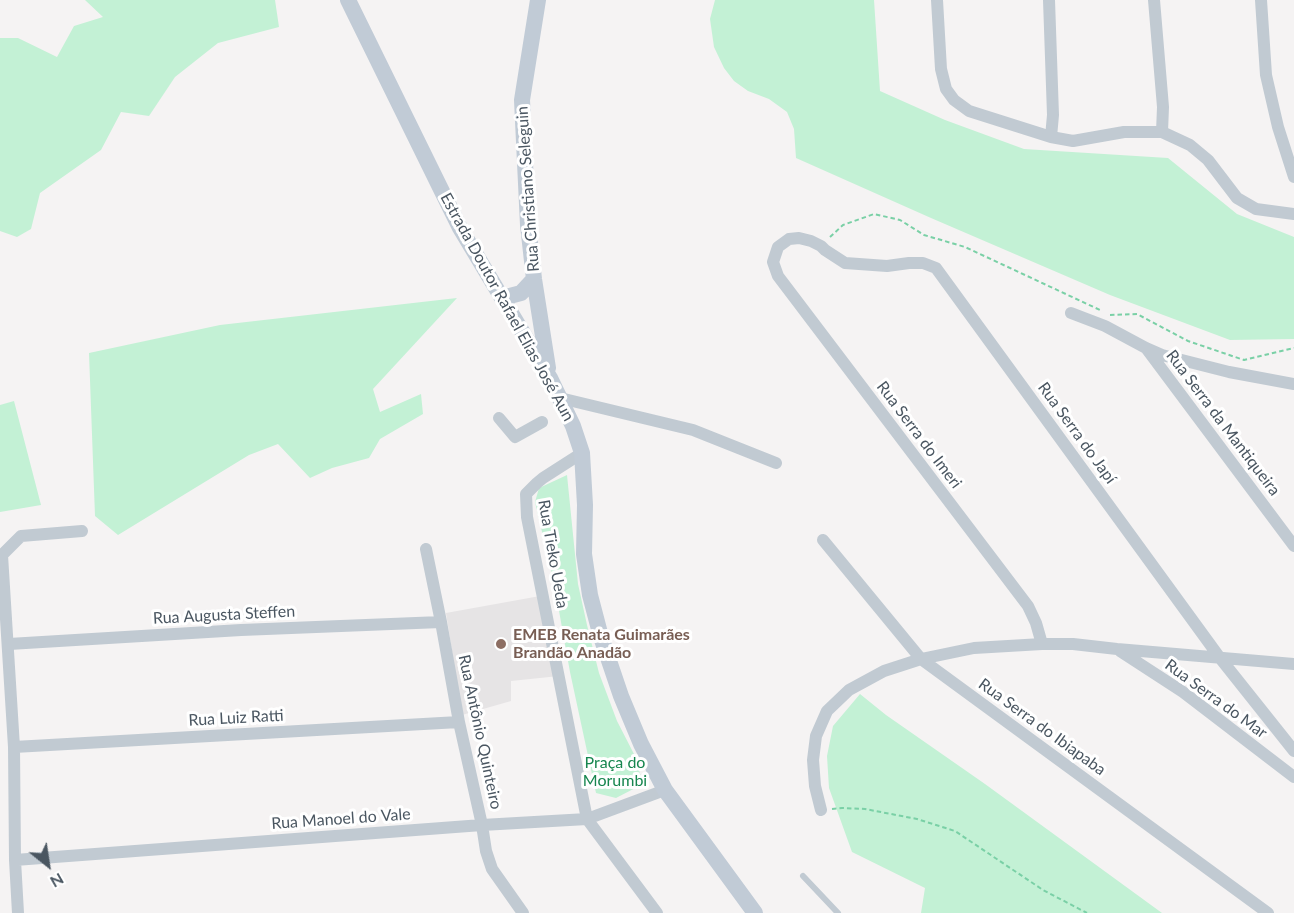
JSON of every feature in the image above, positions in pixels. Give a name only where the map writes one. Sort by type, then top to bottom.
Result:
[{"type":"main road","name":"Estrada Doutor Rafael Elias José Aun","points":[[348,0],[460,228],[550,378],[573,426],[582,453],[585,505],[584,554],[590,596],[621,696],[641,744],[665,790],[755,913]]},
{"type":"main road","name":"Rua Christiano Seleguin","points":[[539,3],[522,100],[528,225],[550,378]]},
{"type":"main road","points":[[502,298],[521,293],[534,279]]},
{"type":"street","points":[[937,0],[941,69],[946,89],[954,100],[969,111],[1052,137],[1073,141],[1124,132],[1162,132],[1190,145],[1208,160],[1237,198],[1256,209],[1294,214]]},
{"type":"street","points":[[1049,0],[1052,137]]},
{"type":"street","points":[[1154,0],[1163,107],[1162,132]]},
{"type":"street","points":[[1261,0],[1266,75],[1278,126],[1294,177]]},
{"type":"street","name":"Rua Serra do Japí","points":[[778,247],[789,239],[799,237],[821,246],[845,263],[887,267],[923,263],[936,268],[1220,658],[1294,751]]},
{"type":"street","name":"Rua Serra do Imeri","points":[[778,247],[774,262],[778,276],[1028,606],[1042,644]]},
{"type":"street","points":[[1071,313],[1105,326],[1162,355],[1229,372],[1294,384]]},
{"type":"street","name":"Rua Serra da Mantiqueira","points":[[1146,348],[1294,546]]},
{"type":"street","points":[[560,398],[693,430],[776,464]]},
{"type":"street","points":[[499,418],[515,437],[542,422]]},
{"type":"street","name":"Rua Tieko Ueda","points":[[582,453],[543,478],[526,495],[527,517],[587,819],[657,913]]},
{"type":"street","points":[[18,913],[14,747],[2,555],[21,536],[82,531]]},
{"type":"street","name":"Rua Serra do Ibiapaba","points":[[823,540],[921,659],[1268,913]]},
{"type":"street","name":"Rua Antônio Quinteiro","points":[[426,549],[486,851],[492,869],[523,913]]},
{"type":"street","name":"Rua Augusta Steffen","points":[[9,644],[241,630],[441,622]]},
{"type":"street","points":[[821,810],[815,786],[813,760],[816,736],[827,711],[849,690],[884,671],[921,659],[974,648],[1073,644],[1117,650],[1294,664]]},
{"type":"street","name":"Rua Serra do Mar","points":[[1117,650],[1183,692],[1294,777]]},
{"type":"street","name":"Rua Luiz Ratti","points":[[14,747],[459,722]]},
{"type":"street","name":"Rua Manoel do Vale","points":[[15,860],[587,819],[665,790]]},
{"type":"lane","points":[[803,876],[838,913]]},
{"type":"path","points":[[821,246],[843,225],[874,214],[900,220],[924,235],[965,247],[1112,316],[1137,314],[1188,342],[1244,360],[1294,348]]},
{"type":"path","points":[[821,810],[865,809],[917,819],[955,831],[1043,890],[1087,913]]},
{"type":"shaded area","name":"EMEB Renata Guimarães Brandão Anadão","points":[[540,596],[559,676],[511,681],[511,701],[462,715],[446,613]]},
{"type":"green space","points":[[85,0],[275,0],[279,27],[218,43],[175,77],[149,116],[121,112],[101,150],[40,193],[31,229],[17,237],[0,231],[0,38],[18,38],[57,57],[74,26],[103,17]]},
{"type":"green space","points":[[715,0],[874,0],[880,91],[945,120],[1024,149],[1168,158],[1237,214],[1294,237],[1294,339],[1230,340],[1110,295],[796,158],[794,129],[787,112],[769,99],[748,91],[734,81],[724,68],[714,47],[710,19]]},
{"type":"green space","points":[[457,298],[373,389],[380,412],[421,394],[423,414],[380,439],[369,458],[332,468],[310,478],[278,444],[249,455],[118,535],[95,516],[89,353],[220,325]]},
{"type":"green space","points":[[14,401],[41,505],[0,512],[0,405]]},
{"type":"green space","name":"Praça do Morumbi","points":[[567,475],[578,584],[587,625],[599,673],[617,721],[635,756],[643,784],[616,798],[596,793],[554,583],[535,502],[539,488]]},
{"type":"green space","points":[[860,694],[1162,913],[921,913],[925,888],[852,852],[829,788],[827,756],[833,726]]},
{"type":"place","name":"EMEB Renata Guimarães Brandão Anadão","points":[[501,644]]}]
